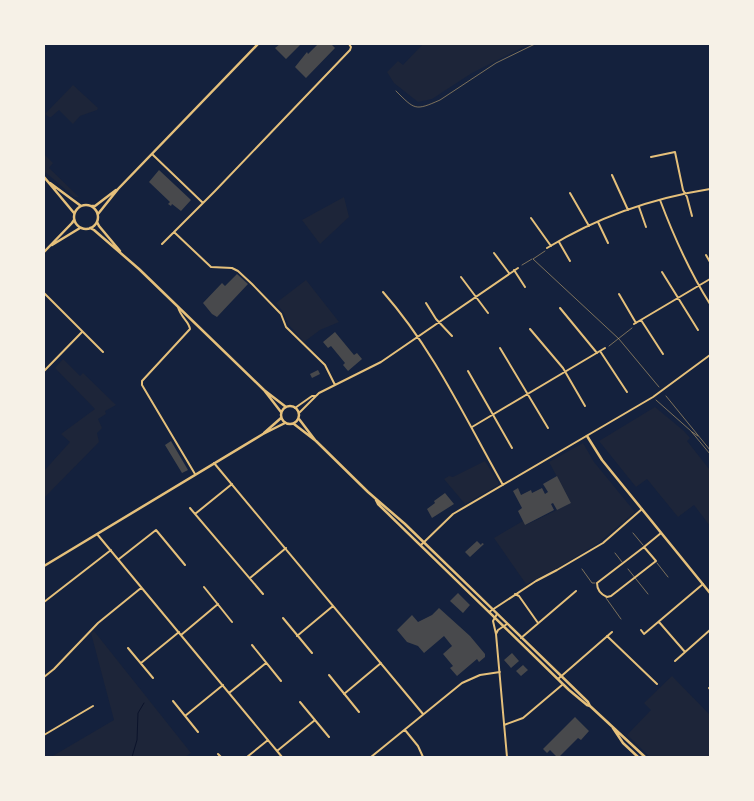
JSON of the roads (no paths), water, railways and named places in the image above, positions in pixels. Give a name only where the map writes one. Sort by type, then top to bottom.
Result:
[{"type":"main road","points":[[121,253],[99,226],[97,222],[98,214],[118,190],[258,44]]},
{"type":"main road","points":[[44,177],[74,213],[74,220],[80,228]]},
{"type":"main road","points":[[49,182],[81,206],[95,206],[118,190]]},
{"type":"main road","points":[[74,213],[81,206]]},
{"type":"main road","points":[[92,206],[98,214]]},
{"type":"main road","points":[[44,252],[74,220]]},
{"type":"main road","points":[[90,228],[97,222]]},
{"type":"main road","points":[[50,245],[80,228],[94,230],[121,253],[264,390],[286,407],[295,408],[299,412],[299,418],[316,441]]},
{"type":"main road","points":[[264,390],[281,412],[281,418],[285,423],[289,425],[294,424],[316,441],[424,542],[560,678]]},
{"type":"main road","points":[[281,412],[286,407]]},
{"type":"main road","points":[[263,434],[281,418]]},
{"type":"main road","points":[[294,424],[299,418]]},
{"type":"main road","points":[[44,566],[214,463],[285,423]]},
{"type":"main road","points":[[587,436],[602,460],[710,593]]},
{"type":"main road","points":[[376,499],[378,504],[494,617],[644,757]]},
{"type":"main road","points":[[612,727],[623,743],[638,757]]},
{"type":"street","points":[[162,244],[350,50],[349,44]]},
{"type":"street","points":[[651,157],[675,152],[692,216]]},
{"type":"street","points":[[152,154],[203,203]]},
{"type":"street","points":[[612,174],[628,210]]},
{"type":"street","points":[[547,248],[589,226],[628,210],[685,193],[710,188]]},
{"type":"street","points":[[570,193],[589,226]]},
{"type":"street","points":[[660,200],[678,246],[710,304]]},
{"type":"street","points":[[639,207],[646,226]]},
{"type":"street","points":[[531,218],[551,246]]},
{"type":"street","points":[[598,222],[608,243]]},
{"type":"street","points":[[174,232],[211,267],[232,268],[252,284],[281,314],[286,327],[325,365],[335,385]]},
{"type":"street","points":[[558,242],[570,261]]},
{"type":"street","points":[[494,252],[509,273]]},
{"type":"street","points":[[706,255],[710,262]]},
{"type":"street","points":[[299,412],[316,396],[381,362],[518,268]]},
{"type":"street","points":[[514,270],[525,287]]},
{"type":"street","points":[[662,272],[698,330]]},
{"type":"street","points":[[461,277],[488,312]]},
{"type":"street","points":[[618,294],[635,324],[710,279]]},
{"type":"street","points":[[383,292],[418,335],[449,384],[503,485]]},
{"type":"street","points":[[44,294],[103,352]]},
{"type":"street","points":[[426,303],[452,336]]},
{"type":"street","points":[[178,308],[180,316],[189,324],[190,329],[142,381],[142,385],[196,474]]},
{"type":"street","points":[[560,308],[598,352],[626,392]]},
{"type":"street","points":[[641,320],[663,354]]},
{"type":"street","points":[[530,329],[565,372],[585,406]]},
{"type":"street","points":[[44,371],[82,332]]},
{"type":"street","points":[[500,348],[548,428]]},
{"type":"street","points":[[472,427],[605,348]]},
{"type":"street","points":[[421,546],[453,514],[653,397],[710,354]]},
{"type":"street","points":[[468,371],[512,448]]},
{"type":"street","points":[[295,408],[312,396],[316,396]]},
{"type":"street","points":[[214,463],[423,714]]},
{"type":"street","points":[[195,514],[232,484]]},
{"type":"street","points":[[190,508],[263,594]]},
{"type":"street","points":[[489,612],[515,594],[603,543],[642,509]]},
{"type":"street","points":[[118,559],[156,530],[185,565]]},
{"type":"street","points":[[644,546],[656,561],[610,596],[606,597],[600,593],[597,583],[623,563],[644,546],[661,533]]},
{"type":"street","points":[[97,534],[282,757]]},
{"type":"street","points":[[250,578],[286,548]]},
{"type":"street","points":[[44,602],[111,550]]},
{"type":"street","points":[[641,630],[644,634],[703,584]]},
{"type":"street","points":[[44,678],[98,624],[142,587]]},
{"type":"street","points":[[204,587],[232,622]]},
{"type":"street","points":[[518,640],[576,591]]},
{"type":"street","points":[[515,594],[519,596],[538,623]]},
{"type":"street","points":[[181,635],[218,604]]},
{"type":"street","points":[[297,636],[333,606]]},
{"type":"street","points":[[497,614],[494,617],[494,624],[500,672],[506,757]]},
{"type":"street","points":[[283,618],[312,653]]},
{"type":"street","points":[[659,622],[685,652]]},
{"type":"street","points":[[496,634],[507,624]]},
{"type":"street","points":[[675,661],[710,630]]},
{"type":"street","points":[[141,663],[178,632]]},
{"type":"street","points":[[560,678],[612,632]]},
{"type":"street","points":[[607,636],[657,684]]},
{"type":"street","points":[[252,645],[281,681]]},
{"type":"street","points":[[128,648],[153,678]]},
{"type":"street","points":[[229,693],[266,663]]},
{"type":"street","points":[[344,694],[381,663]]},
{"type":"street","points":[[371,757],[465,680],[480,675],[500,672]]},
{"type":"street","points":[[329,675],[359,712]]},
{"type":"street","points":[[185,716],[223,685]]},
{"type":"street","points":[[504,725],[523,718],[562,685]]},
{"type":"street","points":[[173,701],[198,732]]},
{"type":"street","points":[[300,702],[329,737]]},
{"type":"street","points":[[44,736],[94,706]]},
{"type":"street","points":[[277,751],[314,720]]},
{"type":"street","points":[[405,730],[418,746],[423,757]]},
{"type":"street","points":[[247,757],[268,740]]},
{"type":"street","points":[[218,754],[221,757]]},
{"type":"lane","points":[[633,533],[644,546]]},
{"type":"lane","points":[[615,553],[623,563]]},
{"type":"lane","points":[[656,561],[668,577]]},
{"type":"lane","points":[[582,569],[592,583],[597,583]]},
{"type":"lane","points":[[628,569],[648,594]]},
{"type":"lane","points":[[606,597],[606,600],[620,619]]},
{"type":"waterway","points":[[132,757],[137,740],[138,713],[144,703]]}]
